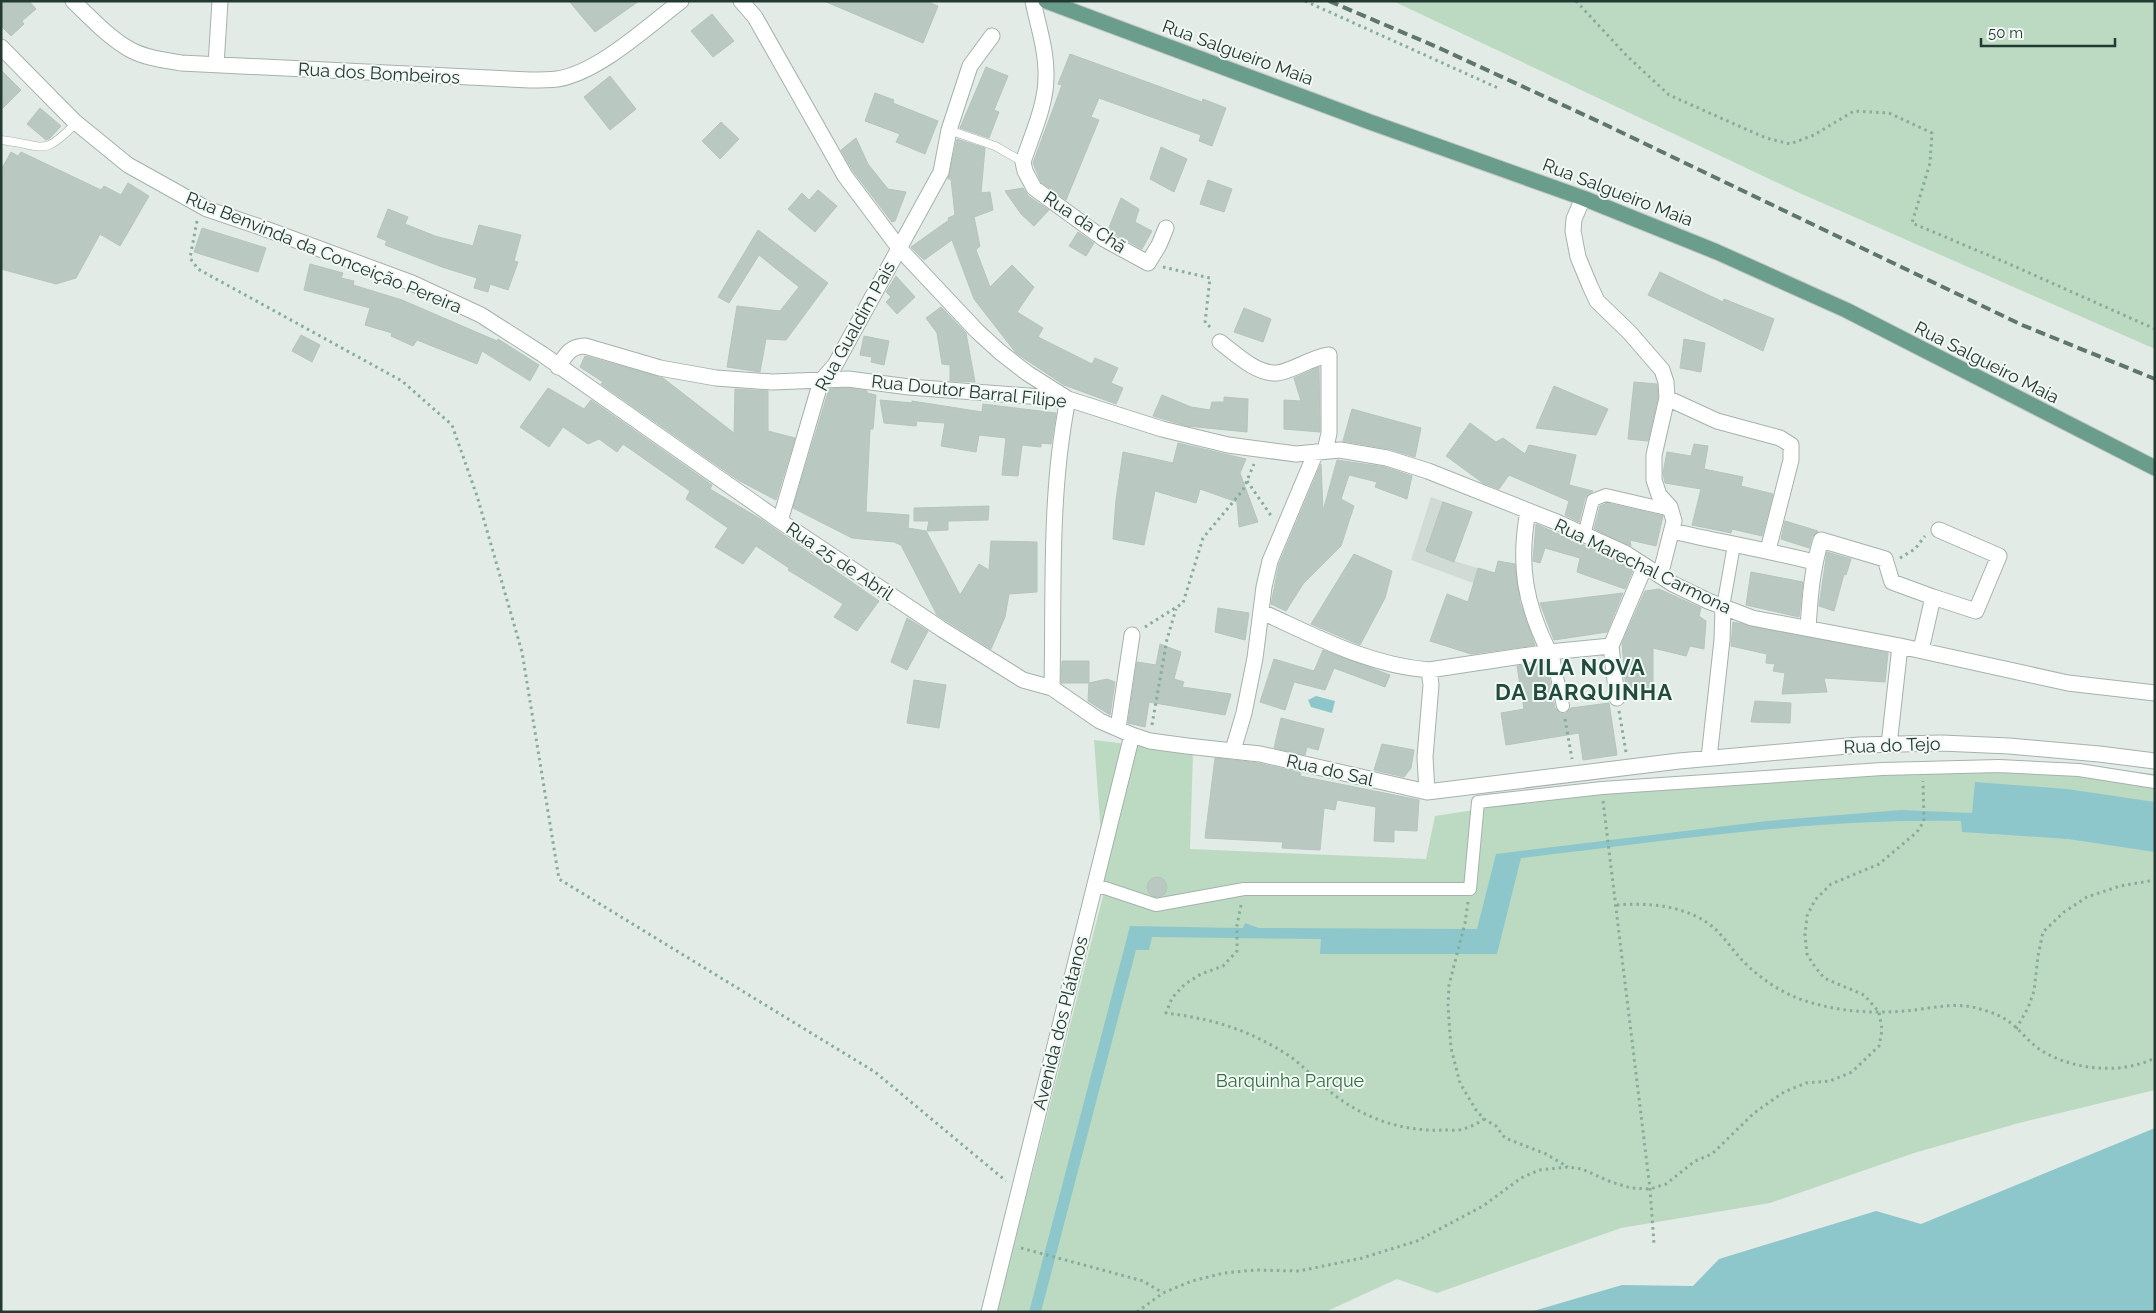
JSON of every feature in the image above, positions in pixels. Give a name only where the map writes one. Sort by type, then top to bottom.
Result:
[{"type":"main road","name":"Rua Salgueiro Maia","points":[[1046,1],[1666,230],[1798,287],[2155,468]]},
{"type":"street","name":"Rua dos Bombeiros","points":[[73,1],[108,34],[130,50],[153,59],[216,65],[530,80],[558,79],[606,59],[681,1]]},
{"type":"street","points":[[216,65],[220,1]]},
{"type":"street","points":[[741,1],[755,17],[845,176],[899,248],[977,331],[1000,352],[1027,373],[1068,399],[1061,434],[1054,545],[1052,688]]},
{"type":"street","points":[[1023,162],[1042,105],[1046,77],[1044,52],[1033,1]]},
{"type":"street","name":"Rua Gualdim Pais","points":[[780,521],[821,382],[835,364],[941,172],[949,130],[970,66],[992,36]]},
{"type":"street","name":"Rua Benvinda da Conceição Pereira","points":[[1,47],[76,123],[128,165],[200,206],[412,283],[481,315],[558,367]]},
{"type":"street","name":"Rua da Chã","points":[[1023,162],[1025,172],[1034,188],[1104,239],[1148,263]]},
{"type":"street","points":[[1582,198],[1574,219],[1573,231],[1583,271],[1598,301],[1630,333],[1662,370],[1666,382],[1667,398],[1654,454],[1654,480],[1660,495],[1671,510],[1674,521],[1662,568],[1651,570],[1611,646],[1617,698]]},
{"type":"street","points":[[1148,263],[1159,245],[1166,228]]},
{"type":"street","points":[[1220,342],[1257,369],[1278,373],[1319,356],[1329,355],[1329,433],[1270,562],[1264,587],[1262,612],[1244,713],[1233,750]]},
{"type":"street","points":[[558,367],[570,349],[575,346],[585,346],[660,368],[716,378],[772,382],[821,382]]},
{"type":"street","name":"Rua 25 de Abril","points":[[558,367],[780,521],[943,630],[1023,680],[1052,688],[1100,721],[1150,741]]},
{"type":"street","name":"Rua Doutor Barral Filipe","points":[[821,382],[848,379],[909,387],[1068,399],[1162,429],[1228,445],[1296,454],[1320,452]]},
{"type":"street","points":[[1667,398],[1717,421],[1780,438],[1791,445],[1791,460],[1768,550]]},
{"type":"street","name":"Rua Marechal Carmona","points":[[1320,452],[1340,450],[1387,458],[1428,471],[1625,553],[1682,588],[1752,618],[1921,650],[2068,683],[2155,693]]},
{"type":"street","points":[[1584,535],[1593,500],[1606,495],[1671,510]]},
{"type":"street","points":[[1528,511],[1522,556],[1526,585],[1535,624],[1551,652],[1563,706]]},
{"type":"street","points":[[1808,628],[1814,562],[1821,540],[1885,559],[1889,565],[1889,574],[1892,582],[1976,610],[1999,556],[1938,530]]},
{"type":"street","points":[[1672,531],[1734,545],[1768,550],[1814,562]]},
{"type":"street","points":[[1709,758],[1722,640],[1723,607],[1734,545]]},
{"type":"street","points":[[1921,650],[1933,596]]},
{"type":"street","points":[[1262,612],[1349,653],[1395,665],[1429,670],[1551,652],[1611,646]]},
{"type":"street","name":"Avenida dos Plátanos","points":[[989,1312],[1094,888],[1125,732],[1132,636]]},
{"type":"street","points":[[1889,745],[1900,646]]},
{"type":"street","points":[[1427,792],[1426,757],[1431,685],[1429,670]]},
{"type":"street","name":"Rua do Sal","points":[[1150,741],[1260,754],[1427,792]]},
{"type":"street","name":"Rua do Tejo","points":[[1427,792],[1709,758],[1889,745],[1941,743],[2010,746],[2155,761]]},
{"type":"street","points":[[1094,888],[1105,888],[1156,905],[1244,889],[1470,889],[1478,802],[1602,788],[1882,769],[1999,766],[2079,770],[2155,782]]},
{"type":"lane","points":[[1,140],[47,148],[57,142],[76,123]]},
{"type":"lane","points":[[949,130],[995,146],[1023,162]]},
{"type":"path","points":[[1305,1],[1498,88]]},
{"type":"path","points":[[1576,1],[1626,56],[1669,95],[1766,138],[1790,144],[1814,135],[1854,111],[1889,113],[1932,133],[1930,163],[1912,223],[2155,329]]},
{"type":"path","points":[[200,206],[190,258],[198,270],[402,382],[452,424],[476,496],[522,652],[559,879],[875,1072],[1019,1192]]},
{"type":"path","points":[[1148,263],[1210,278],[1205,323],[1222,336],[1220,342]]},
{"type":"path","points":[[1132,636],[1183,603],[1203,538],[1243,490],[1247,480],[1283,533]]},
{"type":"path","points":[[1889,565],[1915,549],[1926,535],[1937,537],[1938,530]]},
{"type":"path","points":[[1150,741],[1167,639],[1176,608]]},
{"type":"path","points":[[1617,698],[1629,767]]},
{"type":"path","points":[[1563,706],[1575,774]]},
{"type":"path","points":[[1137,1312],[1163,1294],[1192,1281],[1224,1273],[1256,1270],[1299,1272],[1362,1258],[1407,1244],[1466,1216],[1521,1178],[1539,1170],[1582,1169],[1611,1182],[1631,1188],[1650,1189],[1666,1184],[1695,1161],[1712,1154],[1754,1113],[1784,1092],[1806,1082],[1830,1081],[1852,1072],[1879,1046],[1882,1030],[1879,1012],[1864,995],[1824,978],[1813,964],[1807,954],[1804,935],[1807,916],[1815,900],[1831,884],[1879,864],[1917,832],[1924,821],[1922,768]]},
{"type":"path","points":[[1602,788],[1650,1189],[1654,1244]]},
{"type":"path","points":[[2016,1029],[2028,1008],[2034,991],[2043,932],[2064,912],[2087,897],[2120,886],[2155,880]]},
{"type":"path","points":[[1244,889],[1237,925],[1237,951],[1223,966],[1201,974],[1185,984],[1172,998],[1166,1013],[1202,1017],[1230,1025],[1259,1039],[1292,1058],[1336,1097],[1359,1112],[1385,1122],[1407,1129],[1440,1131],[1462,1130],[1484,1119]]},
{"type":"path","points":[[1470,889],[1465,923],[1449,985],[1448,999],[1451,1048],[1460,1083],[1466,1096],[1484,1119],[1496,1126],[1505,1138],[1546,1154],[1568,1168]]},
{"type":"path","points":[[1617,905],[1636,903],[1688,912],[1714,928],[1743,961],[1759,975],[1796,997],[1839,1010],[1879,1012],[1907,1011],[1942,1006],[1978,1008],[1995,1014],[2009,1022],[2041,1050],[2062,1061],[2087,1067],[2114,1069],[2148,1062],[2155,1058]]},
{"type":"path","points":[[1006,1244],[1143,1281],[1163,1294]]},
{"type":"shaded area","points":[[1431,497],[1472,512],[1454,561],[1478,568],[1473,583],[1411,560]]},
{"type":"green space","points":[[1393,1],[2155,1],[2155,349],[1795,191]]},
{"type":"green space","name":"Barquinha Parque","points":[[1094,740],[1193,752],[1190,849],[1426,859],[1435,816],[1519,803],[1708,780],[2087,766],[2155,774],[2155,1090],[2019,1123],[1914,1153],[1770,1203],[1621,1228],[1437,1293],[1397,1279],[1325,1312],[997,1312],[1105,888]]},
{"type":"water","points":[[1316,696],[1335,701],[1332,713],[1311,707],[1308,700]]},
{"type":"water","points":[[1975,782],[2067,789],[2155,802],[2155,852],[2068,839],[1962,832],[1961,821],[1851,823],[1796,827],[1521,858],[1497,954],[1320,954],[1321,939],[1152,937],[1149,950],[1136,950],[1041,1312],[1029,1312],[1130,926],[1243,928],[1245,923],[1259,928],[1477,929],[1496,854],[1767,821],[1901,810],[1972,813]]},
{"type":"water","points":[[2155,1128],[2155,1312],[1530,1312],[1622,1285],[1693,1286],[1719,1259],[1876,1211],[1921,1224]]},
{"type":"building","points":[[1,1],[29,1],[36,9],[22,21],[24,24],[11,36],[1,26]]},
{"type":"building","points":[[569,1],[639,1],[595,32]]},
{"type":"building","points":[[824,1],[926,1],[938,6],[923,43]]},
{"type":"building","points":[[712,14],[734,41],[713,57],[691,31]]},
{"type":"building","points":[[1070,54],[1202,102],[1203,99],[1226,108],[1212,146],[1199,141],[1201,135],[1099,98],[1091,117],[1099,120],[1066,200],[1041,182],[1033,163],[1062,85],[1058,84]]},
{"type":"building","points":[[986,67],[1008,76],[994,110],[999,112],[989,138],[960,128]]},
{"type":"building","points":[[1,70],[21,90],[1,110]]},
{"type":"building","points":[[610,76],[636,109],[610,130],[584,97]]},
{"type":"building","points":[[875,93],[894,100],[893,103],[938,121],[925,154],[896,142],[900,134],[865,121]]},
{"type":"building","points":[[40,108],[61,126],[46,140],[27,124]]},
{"type":"building","points":[[721,122],[739,139],[720,159],[702,141]]},
{"type":"building","points":[[856,138],[868,164],[888,189],[906,192],[895,221],[892,222],[853,171],[841,150]]},
{"type":"building","points":[[957,139],[985,148],[981,193],[990,192],[993,210],[974,217],[980,246],[976,250],[990,287],[1012,265],[1034,287],[1017,312],[1043,328],[1038,337],[1092,364],[1095,358],[1118,368],[1111,383],[1123,388],[1116,404],[1064,385],[1016,353],[974,299],[952,240],[924,260],[911,247],[949,220],[948,218],[955,215],[951,179],[948,179]]},
{"type":"building","points":[[1161,147],[1187,159],[1174,192],[1150,179]]},
{"type":"building","points":[[11,152],[18,156],[21,152],[101,190],[104,186],[121,195],[128,183],[149,196],[120,246],[100,234],[76,278],[56,284],[1,269],[1,170]]},
{"type":"building","points":[[1208,180],[1232,189],[1224,212],[1200,204]]},
{"type":"building","points":[[1023,188],[1028,196],[1049,210],[1034,226],[1021,214],[1005,191]]},
{"type":"building","points":[[818,190],[837,206],[815,232],[788,209],[802,193],[809,200]]},
{"type":"building","points":[[1121,198],[1139,209],[1135,222],[1152,231],[1142,249],[1108,230]]},
{"type":"building","points":[[388,209],[408,217],[405,224],[435,236],[473,246],[479,225],[521,235],[514,261],[518,262],[508,290],[490,284],[488,292],[474,288],[477,278],[385,245],[387,241],[377,237]]},
{"type":"building","points":[[202,228],[266,248],[258,272],[194,252]]},
{"type":"building","points":[[758,230],[828,283],[786,340],[766,339],[760,372],[727,367],[737,306],[780,311],[799,287],[759,255],[729,303],[718,297]]},
{"type":"building","points":[[1078,232],[1094,243],[1086,256],[1069,246]]},
{"type":"building","points":[[310,264],[343,273],[341,278],[354,281],[353,285],[402,300],[497,341],[498,339],[539,365],[530,381],[482,351],[477,364],[417,340],[413,346],[391,336],[392,333],[365,325],[370,308],[304,290]]},
{"type":"building","points":[[1660,272],[1723,302],[1724,299],[1774,319],[1763,351],[1648,295]]},
{"type":"building","points":[[896,276],[915,297],[897,314],[886,302],[891,297],[886,292]]},
{"type":"building","points":[[941,307],[966,333],[975,382],[950,381],[950,365],[942,364],[937,333],[926,318]]},
{"type":"building","points":[[1244,308],[1271,319],[1263,342],[1234,332]]},
{"type":"building","points":[[301,335],[320,345],[312,362],[292,351]]},
{"type":"building","points":[[864,336],[889,341],[884,365],[871,362],[872,357],[860,355]]},
{"type":"building","points":[[1684,339],[1705,343],[1701,372],[1680,368]]},
{"type":"building","points":[[585,356],[663,378],[734,433],[735,389],[768,391],[768,431],[795,438],[776,500],[738,480],[601,384],[603,382],[580,367]]},
{"type":"building","points":[[1319,367],[1320,432],[1284,429],[1284,400],[1301,401],[1294,378]]},
{"type":"building","points":[[1634,382],[1657,384],[1658,397],[1648,441],[1628,439]]},
{"type":"building","points":[[1554,386],[1608,409],[1596,435],[1536,428]]},
{"type":"building","points":[[548,388],[584,409],[591,400],[712,485],[710,489],[762,520],[879,601],[857,631],[834,617],[843,604],[788,570],[789,568],[756,546],[743,564],[715,547],[728,528],[686,499],[690,491],[623,444],[617,452],[599,439],[588,444],[563,427],[549,447],[520,427]]},
{"type":"building","points":[[848,388],[867,391],[867,393],[876,395],[873,429],[870,429],[866,512],[909,515],[908,528],[926,531],[960,595],[979,564],[989,570],[991,541],[1037,542],[1037,592],[1009,594],[1005,617],[991,649],[937,615],[901,545],[894,542],[852,538],[793,508],[829,389]]},
{"type":"building","points":[[1162,395],[1191,407],[1210,410],[1212,402],[1224,402],[1224,397],[1248,399],[1247,432],[1187,426],[1153,416]]},
{"type":"building","points":[[880,400],[912,403],[912,401],[982,412],[983,404],[1056,413],[1051,444],[1041,443],[1041,447],[1022,445],[1018,476],[1002,475],[1006,438],[979,435],[976,452],[941,446],[945,423],[917,421],[916,426],[884,423]]},
{"type":"building","points":[[1352,409],[1421,428],[1415,457],[1389,449],[1343,441]]},
{"type":"building","points":[[1470,423],[1496,442],[1503,438],[1525,454],[1529,445],[1576,455],[1569,485],[1593,491],[1585,498],[1579,522],[1565,515],[1569,501],[1509,475],[1499,489],[1483,483],[1446,456]]},
{"type":"building","points":[[1178,443],[1246,459],[1240,473],[1258,522],[1239,527],[1237,502],[1200,489],[1196,503],[1155,491],[1144,545],[1113,539],[1123,452],[1173,463]]},
{"type":"building","points":[[1694,444],[1708,446],[1704,469],[1743,477],[1741,486],[1773,494],[1762,536],[1732,529],[1731,533],[1692,525],[1701,489],[1665,483],[1663,473],[1667,452],[1691,456]]},
{"type":"building","points":[[1337,460],[1385,467],[1412,476],[1407,499],[1375,487],[1377,482],[1349,475],[1341,499],[1354,506],[1341,546],[1303,584],[1286,611],[1271,604],[1279,564],[1321,464],[1323,511]]},
{"type":"building","points":[[1443,502],[1472,512],[1454,562],[1426,551]]},
{"type":"building","points":[[1607,503],[1663,516],[1656,546],[1630,540],[1631,546],[1594,529],[1600,506]]},
{"type":"building","points":[[989,506],[988,520],[948,521],[948,530],[927,531],[929,521],[914,521],[914,508]]},
{"type":"building","points":[[1785,521],[1818,531],[1812,537],[1809,548],[1781,539]]},
{"type":"building","points":[[1536,524],[1620,561],[1633,570],[1625,589],[1577,572],[1580,558],[1545,548],[1540,563],[1533,561]]},
{"type":"building","points":[[1827,552],[1851,559],[1846,575],[1844,574],[1834,611],[1819,606]]},
{"type":"building","points":[[1354,554],[1392,571],[1385,598],[1360,645],[1311,624]]},
{"type":"building","points":[[1498,561],[1515,564],[1520,603],[1535,645],[1471,654],[1430,641],[1447,594],[1468,602],[1478,568],[1495,573]]},
{"type":"building","points":[[1751,572],[1803,582],[1799,617],[1746,605]]},
{"type":"building","points":[[1659,589],[1701,608],[1699,616],[1706,621],[1704,649],[1690,646],[1686,656],[1653,648],[1653,692],[1626,692],[1622,643],[1645,591]]},
{"type":"building","points":[[1623,593],[1607,632],[1554,640],[1540,603]]},
{"type":"building","points":[[1218,608],[1249,613],[1245,640],[1215,632]]},
{"type":"building","points":[[907,618],[928,631],[907,670],[891,662]]},
{"type":"building","points":[[1733,622],[1888,653],[1885,682],[1824,678],[1827,692],[1782,694],[1785,673],[1773,671],[1775,664],[1766,663],[1767,654],[1731,646]]},
{"type":"building","points":[[1160,644],[1181,652],[1174,679],[1184,682],[1182,687],[1231,694],[1225,715],[1149,702],[1145,727],[1128,723],[1137,662],[1156,665]]},
{"type":"building","points":[[1323,650],[1390,675],[1385,687],[1334,668],[1325,690],[1294,682],[1285,710],[1260,702],[1274,659],[1314,671]]},
{"type":"building","points":[[1062,661],[1089,661],[1089,683],[1061,683]]},
{"type":"building","points":[[1546,662],[1555,708],[1560,713],[1565,714],[1571,708],[1609,703],[1617,755],[1583,760],[1579,733],[1506,745],[1501,713],[1524,709],[1517,666]]},
{"type":"building","points":[[1107,679],[1115,682],[1110,715],[1088,701],[1089,683]]},
{"type":"building","points":[[914,680],[946,685],[939,728],[907,723]]},
{"type":"building","points":[[1755,701],[1791,703],[1790,723],[1751,722]]},
{"type":"building","points":[[1281,718],[1324,729],[1318,750],[1307,747],[1305,755],[1274,748]]},
{"type":"building","points":[[1382,744],[1414,750],[1411,768],[1404,777],[1374,770]]},
{"type":"building","points":[[1215,758],[1258,763],[1301,773],[1300,776],[1419,800],[1417,831],[1394,830],[1394,842],[1374,841],[1376,807],[1337,800],[1335,810],[1324,808],[1320,850],[1282,848],[1283,842],[1205,838]]},
{"type":"building","points":[[1157,877],[1164,880],[1167,887],[1164,894],[1157,897],[1150,894],[1147,887],[1150,880]]},
{"type":"railway","points":[[1329,1],[1437,47],[1604,124],[2022,325],[2155,379]]},
{"type":"district","name":"VILA NOVA DA BARQUINHA","points":[[1584,680]]}]
